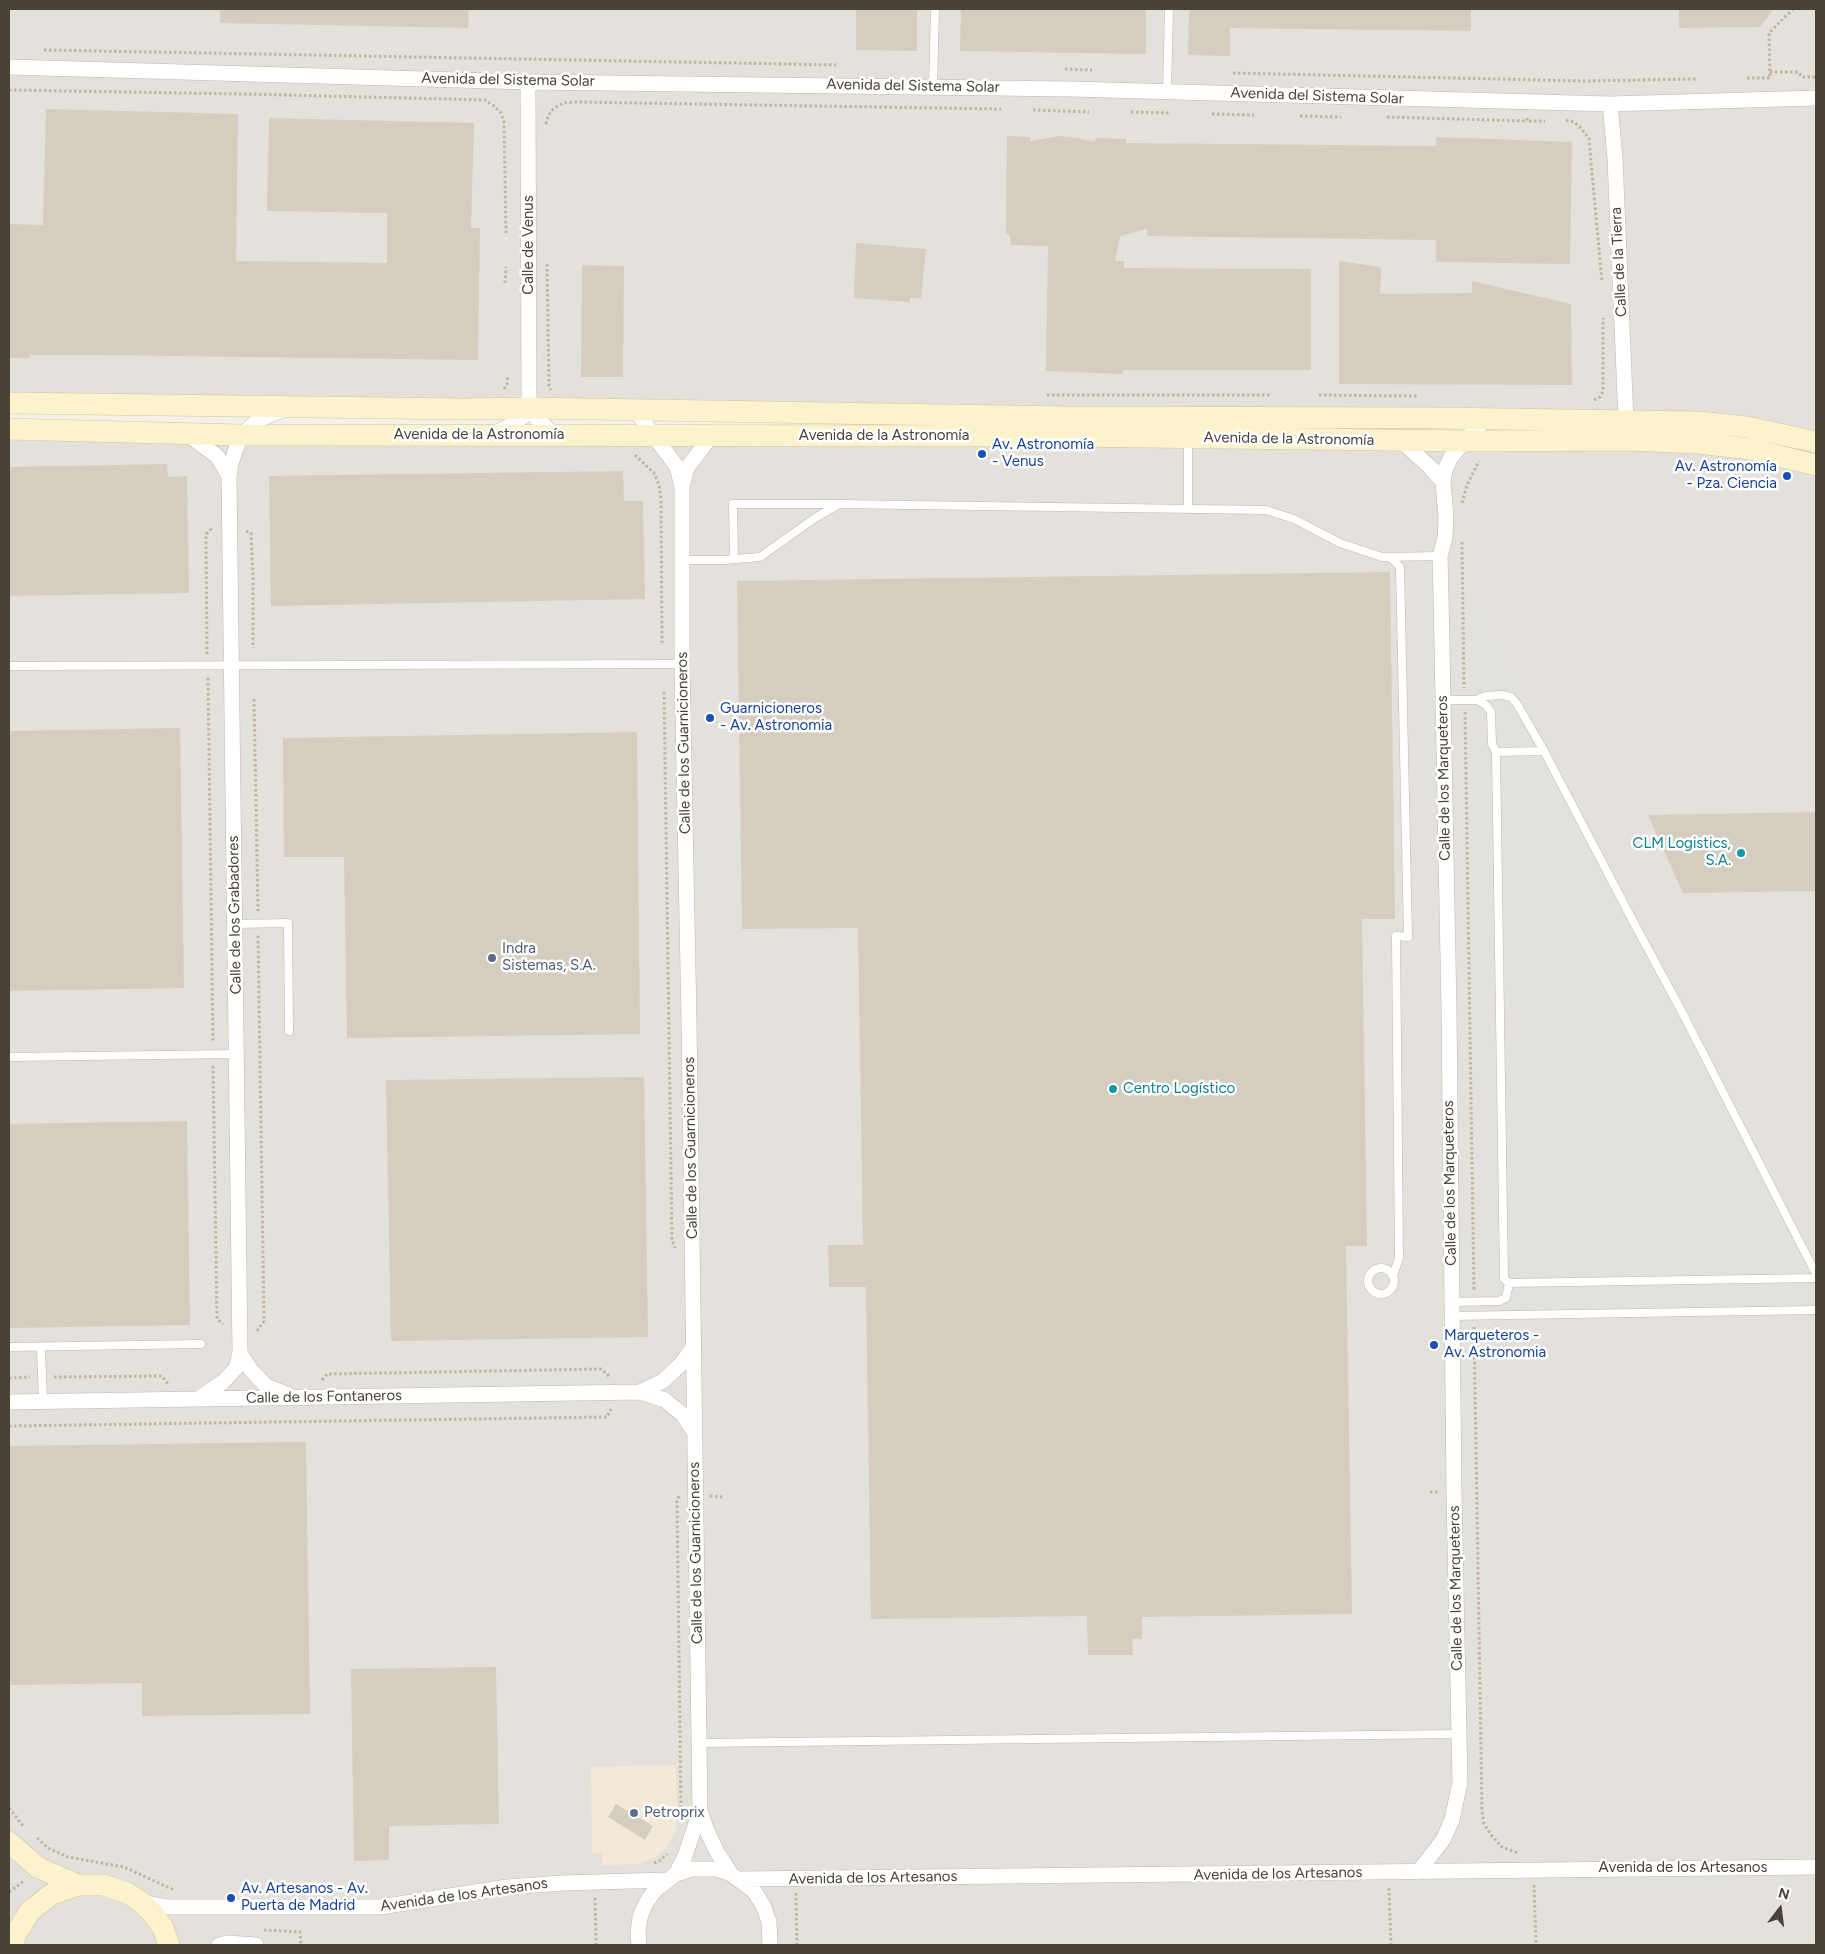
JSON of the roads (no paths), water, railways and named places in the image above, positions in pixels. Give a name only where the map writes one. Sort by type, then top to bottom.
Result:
[{"type":"street","name":"Avenida del Sistema Solar","points":[[9,67],[528,82],[933,86],[1610,104],[1816,98]]},
{"type":"street","name":"Calle de Venus","points":[[528,82],[529,408]]},
{"type":"street","name":"Calle de la Tierra","points":[[1610,104],[1615,158],[1626,421]]},
{"type":"street","name":"Avenida de la Astronomía","points":[[9,403],[306,406],[463,410],[529,408],[1068,417],[1698,422],[1747,427],[1816,442]]},
{"type":"street","points":[[241,435],[258,420],[277,411],[306,406]]},
{"type":"street","points":[[490,434],[514,424],[525,415],[529,408],[537,420],[555,435]]},
{"type":"street","name":"Calle de los Guarnicioneros","points":[[636,411],[677,467],[682,486],[682,664],[689,1002],[700,1811],[686,1856],[671,1877],[655,1890],[646,1903],[639,1924],[639,1945]]},
{"type":"street","name":"Calle de los Marqueteros","points":[[1418,1872],[1443,1840],[1452,1820],[1460,1782],[1440,556],[1446,517],[1443,482],[1445,470],[1451,457],[1475,429],[1487,419]]},
{"type":"street","points":[[1579,441],[1612,434],[1620,429],[1626,421],[1632,430],[1642,436],[1655,440]]},
{"type":"street","name":"Avenida de la Astronomía","points":[[9,429],[241,435],[490,434],[1188,437],[1465,441],[1655,440],[1750,449],[1816,465]]},
{"type":"street","points":[[186,433],[217,456],[229,476]]},
{"type":"street","name":"Calle de los Grabadores","points":[[198,1399],[223,1382],[236,1368],[240,1353],[238,1054],[230,665],[229,476],[241,435]]},
{"type":"street","name":"Calle de los Guarnicioneros","points":[[682,486],[687,468],[712,435]]},
{"type":"street","points":[[1400,440],[1425,462],[1443,482]]},
{"type":"street","name":"Calle de los Fontaneros","points":[[640,1392],[663,1381],[682,1363],[693,1347]]},
{"type":"street","points":[[240,1353],[251,1370],[266,1386],[296,1398]]},
{"type":"street","name":"Calle de los Fontaneros","points":[[9,1402],[640,1392],[665,1400],[683,1414],[694,1432]]},
{"type":"street","name":"Calle de los Guarnicioneros","points":[[700,1811],[707,1831],[735,1876]]},
{"type":"street","points":[[9,1842],[37,1867],[78,1885]]},
{"type":"street","name":"Avenida de los Artesanos","points":[[141,1902],[168,1907],[380,1907],[507,1886],[671,1877],[692,1869],[706,1868],[717,1869],[735,1876],[795,1880],[1816,1866]]},
{"type":"street","points":[[735,1876],[754,1890],[764,1905],[769,1922],[770,1945]]},
{"type":"street","points":[[14,1940],[30,1911],[52,1894],[78,1885],[104,1885],[129,1894],[141,1902],[154,1915],[163,1928],[169,1945]]},
{"type":"street","points":[[9,1913],[14,1940]]},
{"type":"street","points":[[219,1945],[227,1943],[256,1945]]},
{"type":"lane","points":[[933,86],[935,9]]},
{"type":"lane","points":[[1168,9],[1168,91]]},
{"type":"lane","points":[[1188,437],[1188,508]]},
{"type":"lane","points":[[734,559],[733,504],[1266,510],[1294,519],[1340,543],[1382,557],[1440,556]]},
{"type":"lane","points":[[682,560],[760,557],[815,518],[839,504]]},
{"type":"lane","points":[[1390,557],[1400,567],[1408,937],[1396,936],[1399,1258],[1393,1276]]},
{"type":"lane","points":[[9,666],[682,664]]},
{"type":"lane","points":[[1443,700],[1477,700],[1486,696],[1502,695],[1510,697],[1517,704],[1544,751],[1682,1012],[1816,1274]]},
{"type":"lane","points":[[1477,700],[1486,705],[1491,712],[1492,744],[1496,752],[1504,1279],[1509,1283],[1816,1278]]},
{"type":"lane","points":[[1496,752],[1544,751]]},
{"type":"lane","points":[[235,924],[288,923],[290,1032]]},
{"type":"lane","points":[[9,1057],[238,1054]]},
{"type":"lane","points":[[1452,1309],[1474,1301],[1500,1301],[1506,1298],[1509,1283]]},
{"type":"lane","points":[[1452,1309],[1474,1316],[1816,1310]]},
{"type":"lane","points":[[9,1347],[202,1344]]},
{"type":"lane","points":[[41,1347],[43,1401]]},
{"type":"lane","points":[[699,1743],[1459,1734]]},
{"type":"place","name":"Av. Astronomía - Venus","points":[[982,454]]},
{"type":"place","name":"Av. Astronomía - Pza. Ciencia","points":[[1787,476]]},
{"type":"place","name":"Guarnicioneros - Av. Astronomia","points":[[710,718]]},
{"type":"place","name":"CLM Logistics, S.A.","points":[[1741,853]]},
{"type":"place","name":"Indra Sistemas, S.A.","points":[[492,958]]},
{"type":"place","name":"Centro Logístico","points":[[1113,1089]]},
{"type":"place","name":"Marqueteros - Av. Astronomia","points":[[1434,1345]]},
{"type":"place","name":"Petroprix","points":[[634,1813]]},
{"type":"place","name":"Av. Artesanos - Av. Puerta de Madrid","points":[[231,1898]]}]
